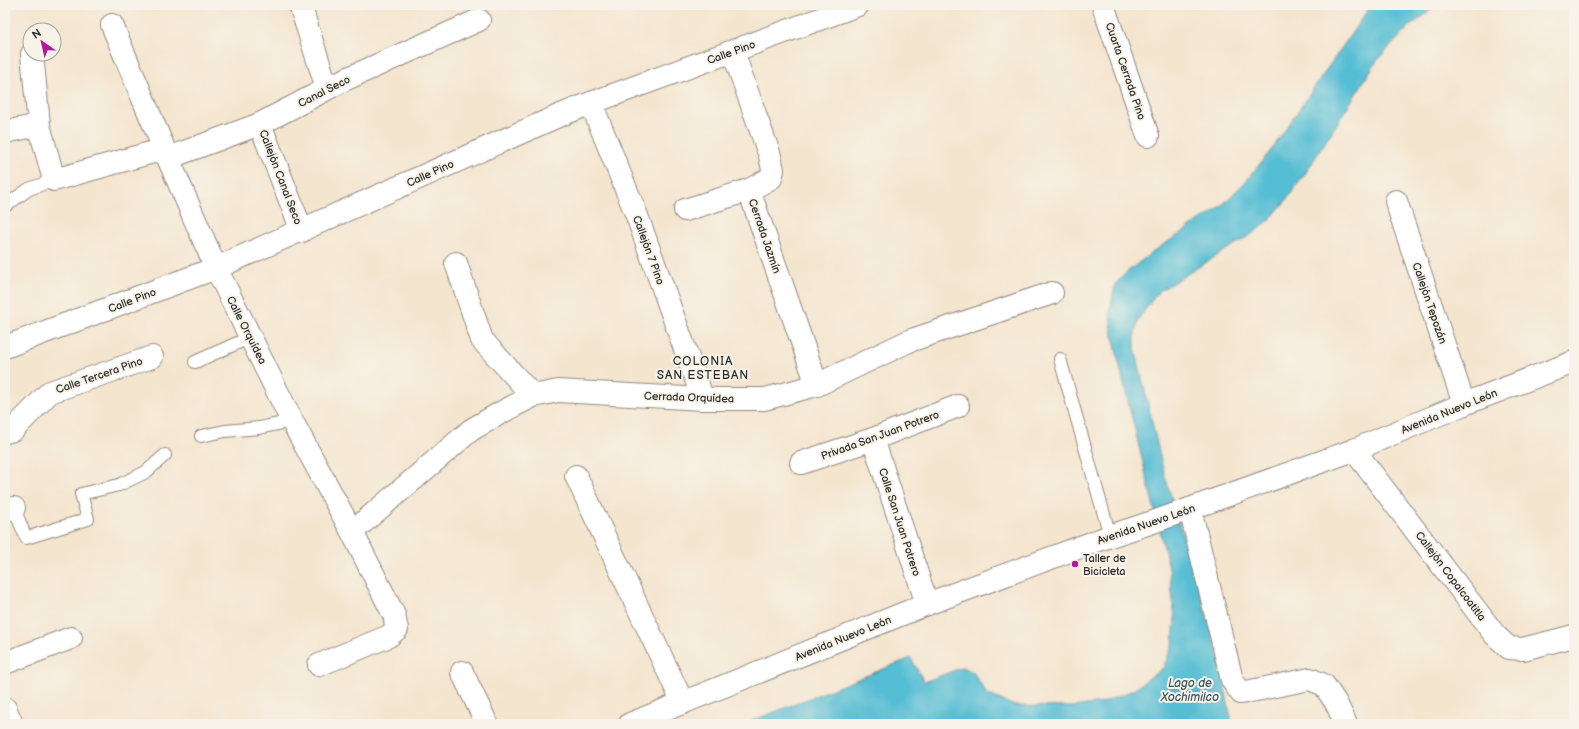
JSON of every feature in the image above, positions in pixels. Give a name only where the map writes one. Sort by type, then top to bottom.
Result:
[{"type":"street","points":[[300,5],[327,88]]},
{"type":"street","name":"Calle Pino","points":[[5,347],[216,268],[549,120],[591,103],[858,5]]},
{"type":"street","name":"Cuarta Cerrada Pino","points":[[1103,5],[1148,136]]},
{"type":"street","name":"Canal Seco","points":[[54,180],[166,153],[260,124],[327,88],[479,20]]},
{"type":"street","name":"Calle Orquídea","points":[[112,25],[216,268],[292,421],[352,532],[394,615],[397,628],[389,636],[319,665]]},
{"type":"street","name":"Cerrada Jazmín","points":[[733,52],[770,156],[773,170],[771,178],[749,190],[817,385]]},
{"type":"street","points":[[33,62],[39,125],[54,180]]},
{"type":"street","name":"Callejón 7 Pino","points":[[591,103],[641,229],[703,399]]},
{"type":"street","name":"Callejón Canal Seco","points":[[260,124],[302,230]]},
{"type":"street","points":[[5,132],[39,125]]},
{"type":"street","points":[[685,210],[749,190]]},
{"type":"street","name":"Callejón Tepozán","points":[[1396,201],[1464,404]]},
{"type":"street","points":[[456,264],[482,340],[533,396]]},
{"type":"street","name":"Cerrada Orquídea","points":[[352,532],[471,430],[533,396],[558,391],[703,399],[765,400],[817,385],[909,341],[1052,293]]},
{"type":"street","name":"Calle Tercera Pino","points":[[9,431],[50,392],[152,357]]},
{"type":"street","name":"Avenida Nuevo León","points":[[630,724],[927,604],[1110,536],[1354,450],[1464,404],[1574,362]]},
{"type":"street","name":"Privada San Juan Potrero","points":[[801,463],[873,439],[958,406]]},
{"type":"street","name":"Calle San Juan Potrero","points":[[873,439],[927,604]]},
{"type":"street","name":"Callejón Copalcoatitla","points":[[1354,450],[1495,635],[1509,648],[1524,649],[1574,636]]},
{"type":"street","points":[[576,476],[683,703]]},
{"type":"street","points":[[1188,509],[1232,680],[1241,693],[1310,679],[1324,685],[1336,703],[1346,724]]},
{"type":"street","points":[[5,663],[71,638]]},
{"type":"street","points":[[462,672],[487,724]]},
{"type":"lane","points":[[5,206],[29,189],[54,180]]},
{"type":"lane","points":[[195,362],[251,337]]},
{"type":"lane","points":[[1060,359],[1110,536]]},
{"type":"lane","points":[[201,436],[225,431],[259,428],[292,421]]},
{"type":"lane","points":[[10,509],[26,538],[88,520],[81,494],[119,485],[146,472],[165,455]]},
{"type":"water","name":"Lago de Xochimilco","points":[[1371,5],[1438,5],[1410,26],[1378,59],[1305,174],[1285,202],[1268,221],[1252,234],[1158,292],[1139,318],[1135,332],[1135,348],[1163,469],[1219,657],[1232,724],[744,724],[911,658],[924,682],[963,667],[973,672],[987,694],[1015,706],[1073,707],[1102,703],[1133,690],[1163,668],[1173,644],[1175,618],[1169,568],[1112,331],[1110,313],[1115,284],[1128,271],[1154,251],[1218,209],[1246,181],[1272,149]]},
{"type":"place","name":"Taller de Bicicleta","points":[[1075,564]]},
{"type":"district","name":"COLONIA SAN ESTEBAN","points":[[703,368]]}]
